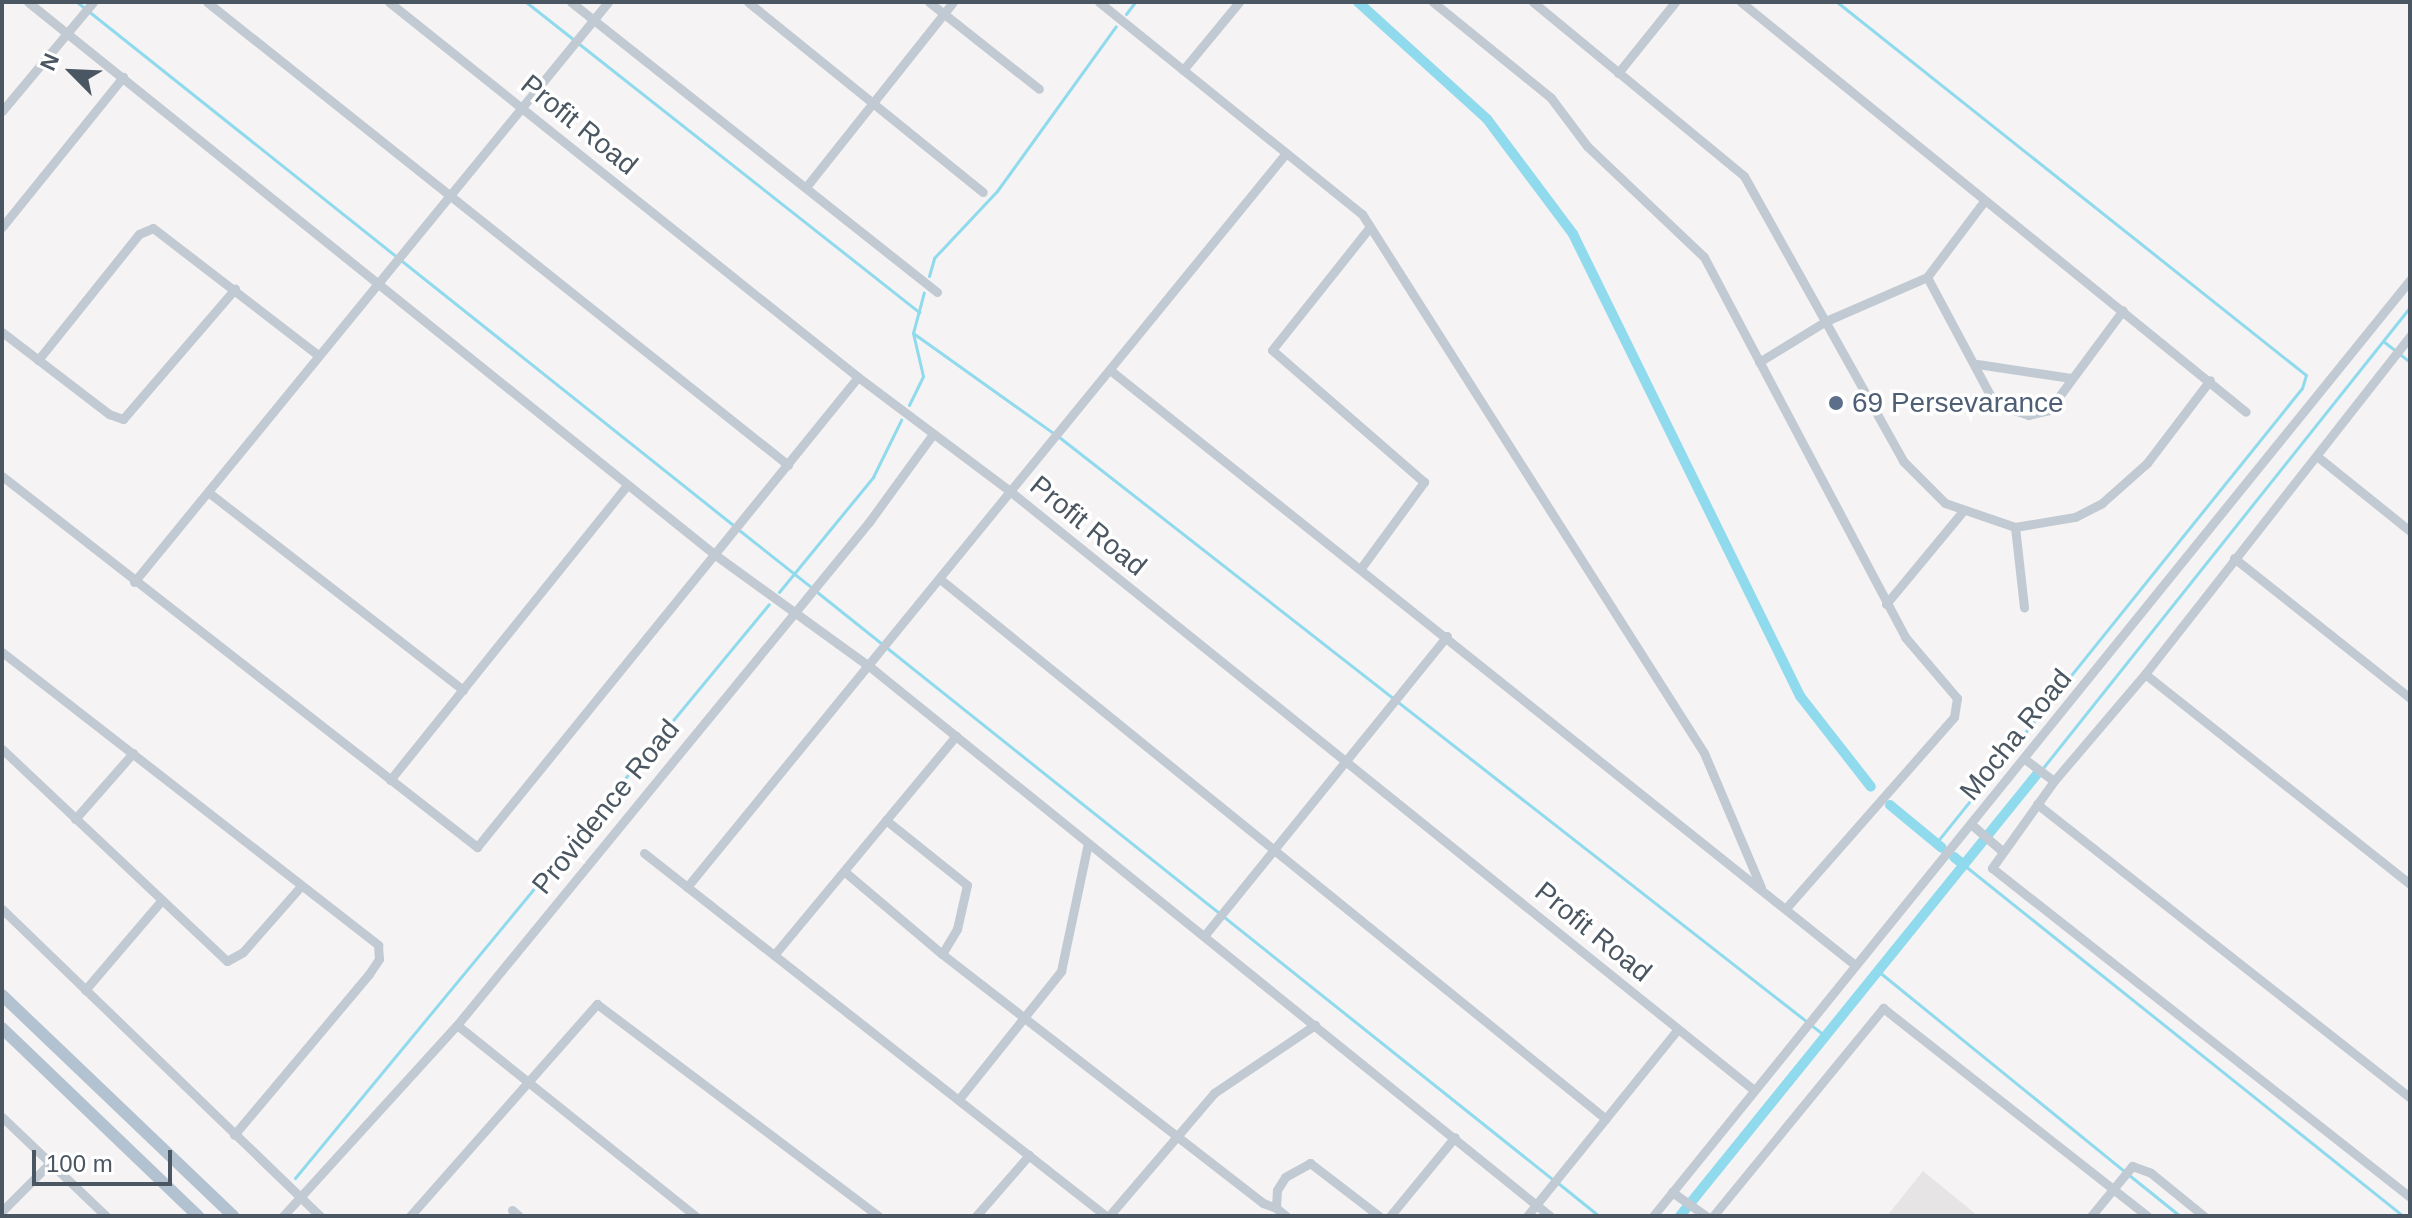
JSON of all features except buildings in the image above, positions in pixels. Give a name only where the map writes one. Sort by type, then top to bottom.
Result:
[{"type":"main road","points":[[2,995],[233,1216]]},
{"type":"main road","points":[[2,1028],[198,1216]]},
{"type":"street","points":[[28,2],[714,554],[869,666],[1550,1216]]},
{"type":"street","points":[[2,111],[93,2]]},
{"type":"street","points":[[207,2],[788,465]]},
{"type":"street","name":"Profit Road","points":[[389,2],[858,377],[1011,492],[1754,1090]]},
{"type":"street","points":[[571,2],[937,292]]},
{"type":"street","points":[[134,582],[608,2]]},
{"type":"street","points":[[748,2],[983,192]]},
{"type":"street","points":[[929,2],[1039,89]]},
{"type":"street","points":[[806,187],[953,2]]},
{"type":"street","points":[[1099,2],[1362,214],[1704,753],[1761,887]]},
{"type":"street","points":[[1183,70],[1239,2]]},
{"type":"street","points":[[1433,2],[1551,98],[1587,146],[1704,257],[1886,604],[1905,637],[1957,698],[1957,710],[1786,908]]},
{"type":"street","points":[[1533,2],[1744,176],[1903,461],[1945,503],[1962,512],[2015,527],[2075,517],[2117,492],[2147,463],[2210,380]]},
{"type":"street","points":[[1618,73],[1675,2]]},
{"type":"street","points":[[1741,2],[2246,412]]},
{"type":"street","points":[[2,227],[123,77]]},
{"type":"street","points":[[687,887],[1286,153]]},
{"type":"street","points":[[1759,362],[1826,321],[1927,277],[1985,200]]},
{"type":"street","points":[[1361,568],[1424,482],[1272,350],[1370,227]]},
{"type":"street","points":[[38,360],[147,229],[165,233],[318,355]]},
{"type":"street","points":[[1927,277],[1977,364],[1990,395],[2002,406],[2028,415],[2049,410],[2123,310]]},
{"type":"street","name":"Mocha Road","points":[[1653,1216],[1676,1195],[1754,1090],[1855,965],[1975,827],[2410,280]]},
{"type":"street","points":[[2,332],[109,414],[123,419],[235,289]]},
{"type":"street","points":[[2410,336],[2406,349],[2234,558],[2145,674],[2054,781],[2001,850],[1992,868],[2410,1197]]},
{"type":"street","points":[[1977,364],[2071,378]]},
{"type":"street","points":[[1110,370],[1447,636],[1855,965]]},
{"type":"street","points":[[2,476],[477,847],[858,377]]},
{"type":"street","name":"Providence Road","points":[[283,1216],[457,1025],[869,522],[933,434]]},
{"type":"street","points":[[2318,457],[2410,531]]},
{"type":"street","points":[[390,780],[627,485]]},
{"type":"street","points":[[208,492],[463,690]]},
{"type":"street","points":[[1886,604],[1962,512]]},
{"type":"street","points":[[2015,527],[2024,607]]},
{"type":"street","points":[[2234,558],[2410,698]]},
{"type":"street","points":[[940,579],[1606,1119]]},
{"type":"street","points":[[1204,936],[1447,636]]},
{"type":"street","points":[[2,652],[375,941],[379,959],[234,1135]]},
{"type":"street","points":[[2145,674],[2410,884]]},
{"type":"street","points":[[774,955],[956,736]]},
{"type":"street","points":[[2,749],[227,961],[243,952],[301,886]]},
{"type":"street","points":[[75,819],[133,753]]},
{"type":"street","points":[[2026,760],[2054,781]]},
{"type":"street","points":[[2037,804],[2410,1098]]},
{"type":"street","points":[[886,820],[967,885],[957,929],[942,954]]},
{"type":"street","points":[[1975,827],[2001,850]]},
{"type":"street","points":[[959,1099],[1061,971],[1088,843]]},
{"type":"street","points":[[644,853],[1108,1216],[1214,1093],[1315,1025]]},
{"type":"street","points":[[845,872],[942,954],[1175,1135],[1286,1216]]},
{"type":"street","points":[[85,990],[161,901]]},
{"type":"street","points":[[2,909],[320,1216]]},
{"type":"street","points":[[410,1216],[526,1085],[590,1007],[604,1004],[878,1216]]},
{"type":"street","points":[[1713,1216],[1876,1010],[1889,1008],[2147,1216]]},
{"type":"street","points":[[457,1025],[526,1085],[689,1214]]},
{"type":"street","points":[[1527,1216],[1678,1029]]},
{"type":"street","points":[[2,1117],[106,1216]]},
{"type":"street","points":[[1390,1216],[1455,1137]]},
{"type":"street","points":[[976,1216],[1029,1155]]},
{"type":"street","points":[[2,1211],[50,1163]]},
{"type":"street","points":[[1276,1208],[1285,1177],[1310,1163],[1379,1216]]},
{"type":"street","points":[[2091,1216],[2126,1170],[2140,1167],[2204,1216]]},
{"type":"street","points":[[1676,1195],[1703,1214]]},
{"type":"street","name":"Providence Road","points":[[289,1216],[301,1198]]},
{"type":"shaded area","points":[[1923,1171],[1978,1216],[1887,1216]]},
{"type":"waterway","points":[[77,2],[733,525]]},
{"type":"waterway","points":[[526,2],[919,312]]},
{"type":"waterway","points":[[1126,14],[1135,2]]},
{"type":"waterway","points":[[1358,2],[1487,119],[1573,234],[1800,696],[1871,787]]},
{"type":"waterway","points":[[1837,2],[2306,375],[2302,388],[1936,843]]},
{"type":"waterway","points":[[929,276],[934,258],[997,191],[1116,26]]},
{"type":"waterway","points":[[909,405],[923,376],[913,333],[924,292]]},
{"type":"waterway","points":[[2042,769],[2410,307]]},
{"type":"waterway","points":[[913,333],[1053,433]]},
{"type":"waterway","points":[[2383,341],[2410,362]]},
{"type":"waterway","points":[[779,592],[873,477],[901,420]]},
{"type":"waterway","points":[[1059,437],[1825,1036]]},
{"type":"waterway","points":[[739,530],[811,587]]},
{"type":"waterway","points":[[817,592],[1552,1179]]},
{"type":"waterway","points":[[295,1178],[769,604]]},
{"type":"waterway","points":[[1680,1216],[2038,773]]},
{"type":"waterway","points":[[1890,805],[1942,848]]},
{"type":"waterway","points":[[1954,857],[1964,865]]},
{"type":"waterway","points":[[1964,865],[2403,1216]]},
{"type":"waterway","points":[[1878,971],[2123,1170]]},
{"type":"waterway","points":[[2129,1175],[2180,1216]]},
{"type":"waterway","points":[[1558,1183],[1599,1216]]},
{"type":"place","name":"69 Persevarance","points":[[1836,403]]}]
